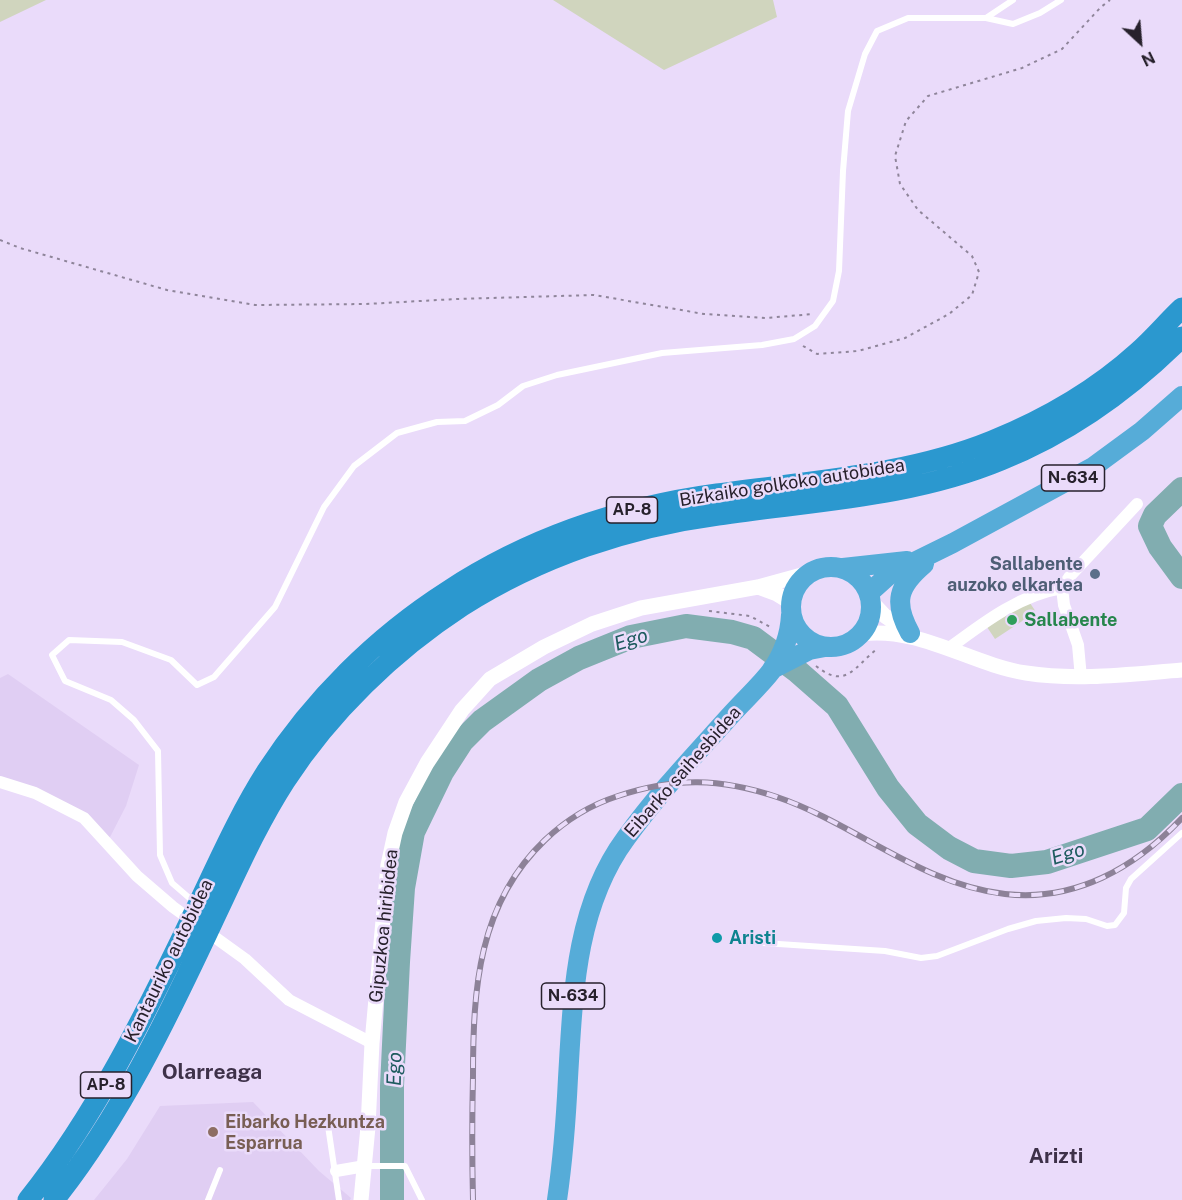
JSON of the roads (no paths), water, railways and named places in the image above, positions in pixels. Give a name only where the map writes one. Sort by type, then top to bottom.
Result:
[{"type":"highway","name":"AP-8","points":[[1145,360],[1182,308]]},
{"type":"highway","name":"AP-8","points":[[1145,360],[1182,338]]},
{"type":"highway","name":"Bizkaiko golkoko autobidea","points":[[228,841],[267,771],[296,730],[339,680],[418,611],[498,561],[582,525],[649,506],[713,494],[891,470],[945,457],[989,442],[1054,412],[1145,360]]},
{"type":"highway","name":"Bizkaiko golkoko autobidea","points":[[246,852],[285,780],[310,746],[352,697],[406,647],[463,606],[509,580],[559,556],[604,539],[655,526],[714,515],[837,500],[895,490],[998,462],[1070,427],[1111,401],[1145,360]]},
{"type":"highway","name":"N-634","points":[[918,559],[953,543],[1093,467],[1142,431],[1182,396]]},
{"type":"highway","points":[[912,635],[903,621],[900,609],[903,584],[926,562],[953,543]]},
{"type":"highway","points":[[843,568],[918,559]]},
{"type":"highway","points":[[785,645],[809,650],[838,647],[851,642],[868,624],[871,596],[890,574],[918,559]]},
{"type":"highway","points":[[825,647],[813,644],[795,626],[790,608],[793,591],[800,581],[808,573],[820,568],[831,566],[843,568],[854,573],[871,596]]},
{"type":"highway","name":"Eibarko saihesbidea","points":[[557,1200],[564,1146],[572,1004],[578,962],[594,900],[624,840],[648,808],[772,669],[790,631],[790,608]]},
{"type":"highway","name":"Kantauriko autobidea","points":[[28,1200],[83,1122],[106,1084],[170,961],[228,841]]},
{"type":"highway","name":"Kantauriko autobidea","points":[[54,1200],[126,1093],[188,974],[246,852]]},
{"type":"street","points":[[1081,678],[1078,645],[1064,605],[1062,588],[1070,576],[1137,504]]},
{"type":"street","name":"Gipuzkoa hiribidea","points":[[361,1200],[371,1166],[372,1043],[388,865],[395,832],[406,802],[427,763],[462,710],[490,679],[544,647],[592,624],[641,608],[758,587],[808,573]]},
{"type":"street","points":[[758,587],[777,594],[790,608]]},
{"type":"street","points":[[948,649],[1021,599],[1042,591],[1062,588]]},
{"type":"street","points":[[871,596],[885,616],[912,635],[1024,673],[1081,678],[1181,670]]},
{"type":"street","points":[[861,634],[877,632],[912,635]]},
{"type":"street","points":[[0,782],[35,793],[84,818],[137,876],[173,907],[245,959],[289,1000],[372,1043]]},
{"type":"street","points":[[336,1171],[371,1166]]},
{"type":"lane","points":[[986,18],[1013,0]]},
{"type":"lane","points":[[203,908],[172,883],[160,855],[158,751],[134,720],[111,700],[65,681],[52,655],[69,640],[122,642],[171,660],[197,685],[214,677],[275,608],[324,507],[354,466],[397,434],[437,422],[465,421],[498,405],[523,386],[557,375],[662,352],[762,345],[794,339],[815,326],[833,301],[839,271],[848,111],[865,54],[877,31],[908,18],[986,18],[1013,24],[1040,13],[1061,0]]},
{"type":"lane","points":[[748,942],[861,948],[921,958],[938,957],[1008,929],[1036,921],[1066,918],[1086,920],[1107,927],[1115,925],[1124,913],[1126,888],[1131,879],[1182,833]]},
{"type":"lane","points":[[206,917],[207,931]]},
{"type":"lane","points":[[299,1125],[328,1126],[339,1200]]},
{"type":"lane","points":[[371,1166],[405,1166],[422,1200]]},
{"type":"lane","points":[[208,1200],[220,1170]]},
{"type":"waterway","name":"Ego","points":[[1182,489],[1155,515],[1150,526],[1160,547],[1182,577]]},
{"type":"waterway","name":"Ego","points":[[392,1200],[392,1086],[398,962],[403,888],[413,832],[442,772],[462,741],[482,721],[539,680],[579,658],[631,637],[686,626],[732,632],[753,638],[796,670],[837,706],[888,788],[917,824],[949,848],[974,861],[1011,866],[1047,862],[1147,829],[1182,795]]},
{"type":"railway","points":[[473,1200],[473,1044],[478,980],[484,949],[505,892],[523,865],[553,833],[588,809],[618,796],[659,785],[698,782],[736,786],[806,808],[945,879],[1005,894],[1031,895],[1056,893],[1102,878],[1144,852],[1182,818]]},
{"type":"place","name":"Sallabente auzoko elkartea","points":[[1095,574]]},
{"type":"place","name":"Sallabente","points":[[1012,620]]},
{"type":"place","name":"Aristi","points":[[717,938]]},
{"type":"place","name":"Eibarko Hezkuntza Esparrua","points":[[213,1132]]},
{"type":"district","name":"Olarreaga","points":[[212,1073]]},
{"type":"district","name":"Arizti","points":[[1056,1157]]}]
